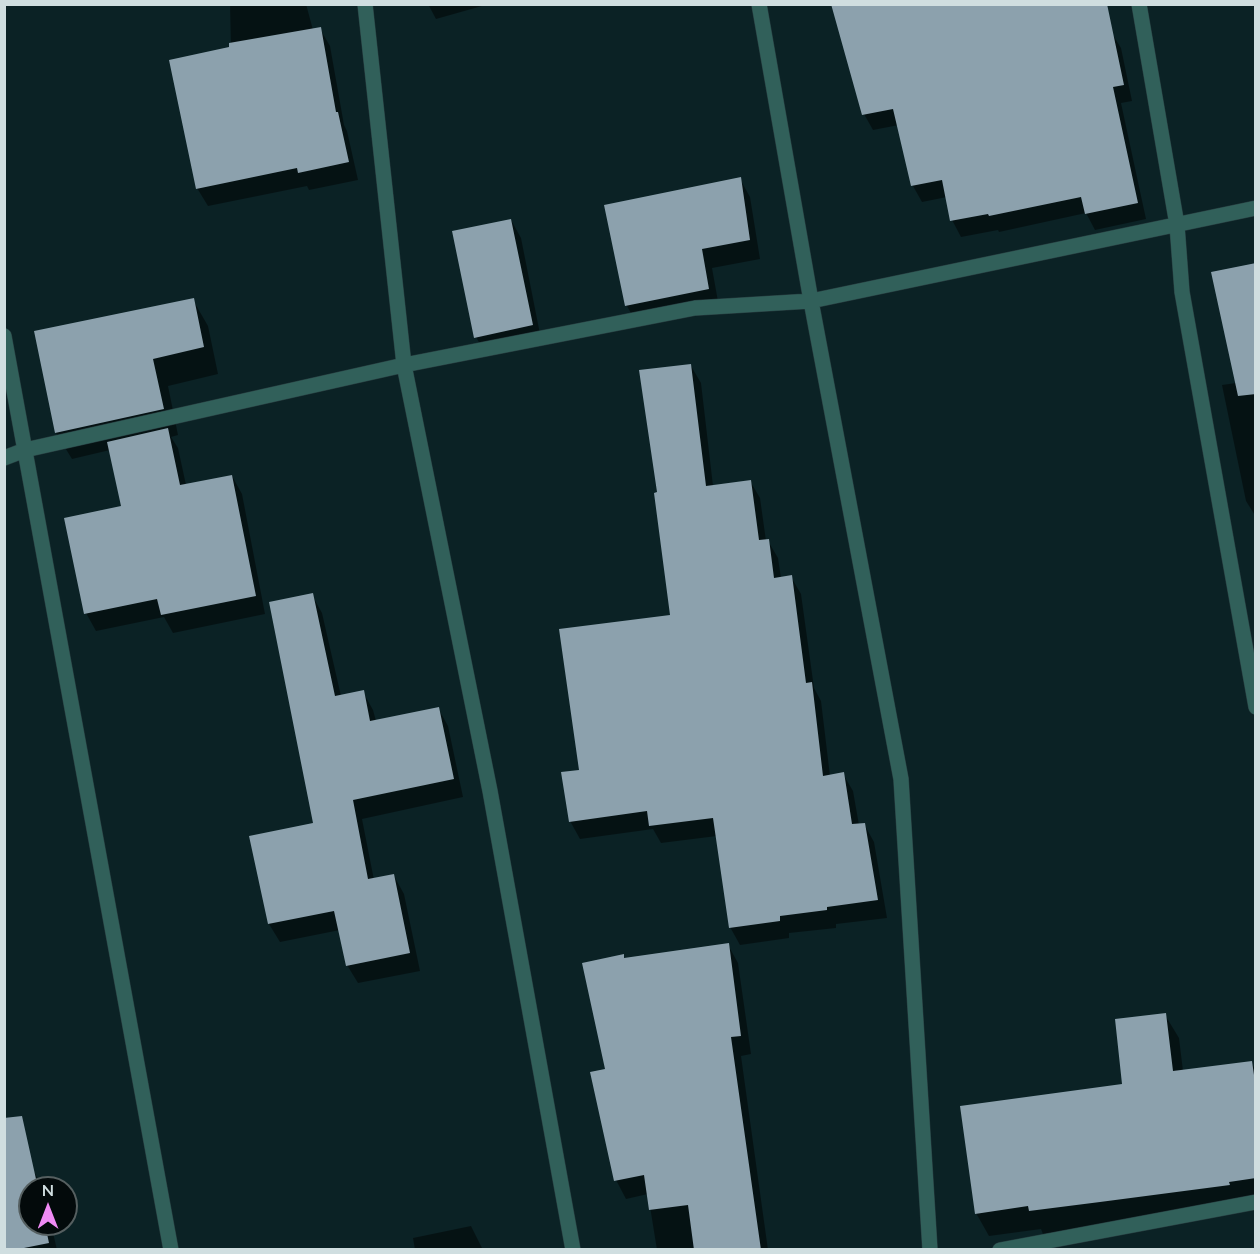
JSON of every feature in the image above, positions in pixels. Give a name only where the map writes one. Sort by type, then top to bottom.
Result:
[{"type":"street","points":[[365,4],[404,365],[490,791],[573,1250]]},
{"type":"street","points":[[759,4],[811,301],[901,779],[930,1250]]},
{"type":"street","points":[[1139,4],[1177,225],[1182,292],[1256,707]]},
{"type":"street","points":[[4,458],[25,450],[404,365],[695,308],[811,301],[1256,208]]},
{"type":"street","points":[[4,336],[171,1250]]},
{"type":"street","points":[[1000,1250],[1256,1202]]},
{"type":"building","points":[[831,4],[1107,4],[1124,85],[1113,87],[1138,203],[1085,214],[1081,197],[989,216],[988,214],[950,221],[942,180],[911,186],[893,109],[862,115]]},
{"type":"building","points":[[321,27],[336,112],[338,112],[349,162],[298,173],[297,168],[196,189],[169,60],[229,47],[229,43]]},
{"type":"building","points":[[741,177],[750,240],[702,249],[709,289],[625,306],[604,205]]},
{"type":"building","points":[[511,219],[533,325],[474,338],[452,231]]},
{"type":"building","points":[[1256,263],[1256,394],[1238,396],[1211,272]]},
{"type":"building","points":[[194,298],[204,347],[153,359],[164,409],[55,433],[34,331]]},
{"type":"building","points":[[691,364],[706,486],[751,480],[759,540],[769,539],[774,578],[792,575],[806,683],[812,682],[823,776],[844,772],[852,824],[865,823],[878,900],[780,916],[780,921],[729,928],[713,818],[649,826],[647,811],[569,822],[561,772],[579,770],[559,629],[670,615],[654,493],[657,492],[639,370]]},
{"type":"building","points":[[168,428],[180,485],[232,475],[256,596],[161,615],[157,599],[84,614],[64,518],[121,506],[107,442]]},
{"type":"building","points":[[313,593],[335,696],[364,690],[370,721],[439,707],[454,779],[353,800],[368,879],[394,874],[410,953],[346,966],[334,911],[268,924],[249,836],[313,823],[269,602]]},
{"type":"building","points":[[729,943],[741,1036],[731,1037],[761,1250],[694,1250],[688,1205],[649,1210],[644,1175],[614,1181],[590,1072],[605,1069],[582,963],[624,954],[624,958]]},
{"type":"building","points":[[1166,1013],[1173,1071],[1252,1061],[1256,1089],[1256,1178],[1229,1182],[1230,1185],[1100,1202],[1029,1211],[1028,1206],[975,1214],[960,1106],[1122,1084],[1115,1019]]},
{"type":"building","points":[[22,1116],[35,1176],[18,1176],[18,1236],[48,1236],[49,1243],[4,1250],[4,1118]]}]
